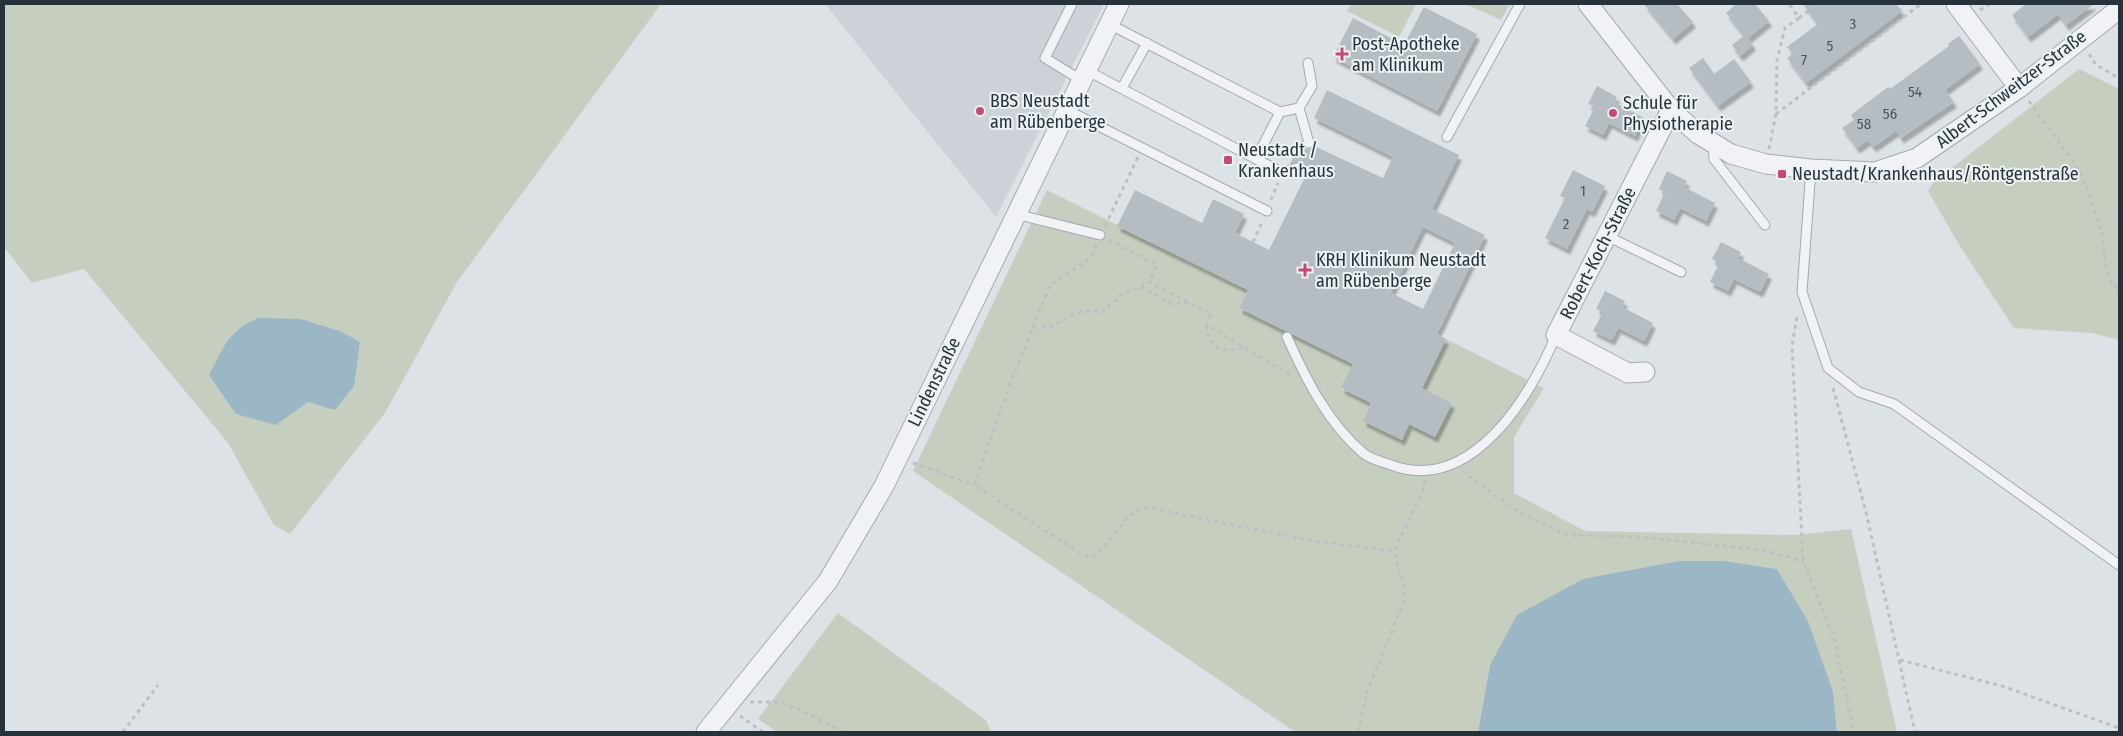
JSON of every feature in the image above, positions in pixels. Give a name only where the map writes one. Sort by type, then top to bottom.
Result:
[{"type":"street","name":"Lindenstraße","points":[[706,732],[828,581],[884,486],[1119,4]]},
{"type":"street","name":"Albert-Schweitzer-Straße","points":[[1588,4],[1671,110],[1698,134],[1713,144],[1731,154],[1766,164],[1812,169],[1875,172],[1917,158],[2019,88],[2119,9]]},
{"type":"street","points":[[1956,4],[2019,88]]},
{"type":"street","name":"Robert-Koch-Straße","points":[[1645,372],[1628,373],[1556,335],[1671,110]]},
{"type":"lane","points":[[1072,4],[1045,58],[1083,75],[1122,88],[1282,173],[1297,168]]},
{"type":"lane","points":[[1447,137],[1520,4]]},
{"type":"lane","points":[[1109,24],[1280,112],[1299,108]]},
{"type":"lane","points":[[1122,88],[1147,44]]},
{"type":"lane","points":[[1308,63],[1312,86],[1299,108],[1309,143]]},
{"type":"lane","points":[[1067,110],[1267,211]]},
{"type":"lane","points":[[1256,158],[1280,112]]},
{"type":"lane","points":[[1713,144],[1714,159],[1765,225]]},
{"type":"lane","points":[[1812,169],[1802,292],[1828,368],[1859,392],[1894,404],[2119,565]]},
{"type":"lane","points":[[1016,214],[1100,236]]},
{"type":"lane","points":[[1607,236],[1681,272]]},
{"type":"lane","points":[[1287,337],[1310,387],[1335,422],[1365,455],[1398,468],[1426,472],[1452,463],[1485,444],[1514,412],[1542,368],[1556,335]]},
{"type":"path","points":[[1789,4],[1798,18]]},
{"type":"path","points":[[1766,164],[1776,114],[1777,60],[1785,28],[1817,4]]},
{"type":"path","points":[[1776,114],[1921,4]]},
{"type":"path","points":[[2079,39],[2096,65],[2119,78]]},
{"type":"path","points":[[2019,88],[2079,172],[2091,198],[2103,236],[2103,259],[2114,287],[2119,290]]},
{"type":"path","points":[[974,485],[1050,286],[1085,262],[1093,254],[1142,148]]},
{"type":"path","points":[[1033,328],[1052,326],[1075,313],[1085,311],[1102,312],[1124,292],[1141,287],[1149,282],[1157,265],[1100,236]]},
{"type":"path","points":[[1149,282],[1211,314],[1206,325],[1207,337],[1224,350],[1244,347]]},
{"type":"path","points":[[1141,287],[1172,304],[1189,303]]},
{"type":"path","points":[[1802,292],[1792,346],[1803,561],[1834,638],[1854,732]]},
{"type":"path","points":[[1206,325],[1310,387]]},
{"type":"path","points":[[1828,368],[1866,512],[1915,732]]},
{"type":"path","points":[[898,458],[974,485],[1085,556],[1097,555],[1130,515],[1145,507],[1313,541],[1394,551]]},
{"type":"path","points":[[1452,463],[1519,512],[1567,535],[1640,537],[1762,550],[1803,561]]},
{"type":"path","points":[[1358,732],[1367,692],[1404,601],[1403,584],[1394,551],[1425,486],[1426,472]]},
{"type":"path","points":[[1900,660],[2002,686],[2119,728]]},
{"type":"path","points":[[123,732],[158,685]]},
{"type":"path","points":[[730,703],[777,702],[803,711],[843,732]]},
{"type":"path","points":[[730,703],[763,732]]},
{"type":"shaded area","name":"BBS Neustadt am Rübenberge","points":[[825,4],[1104,4],[996,217]]},
{"type":"green space","points":[[4,4],[661,4],[457,282],[385,413],[290,534],[274,525],[228,443],[84,269],[32,283],[4,247]],"holes":[[[301,319],[340,331],[308,402],[276,425],[281,320]]]},
{"type":"green space","points":[[1351,4],[1416,4],[1399,37],[1347,11]]},
{"type":"green space","points":[[1466,4],[1510,4],[1501,20]]},
{"type":"green space","points":[[2079,69],[2119,89],[2119,340],[2092,333],[2014,328],[1961,248],[1928,191],[1934,182]]},
{"type":"green space","points":[[1047,190],[1248,290],[1239,308],[1353,364],[1341,389],[1371,403],[1363,421],[1402,439],[1409,424],[1435,437],[1452,403],[1422,388],[1446,339],[1544,388],[1514,437],[1514,493],[1585,531],[1795,535],[1851,529],[1897,732],[1837,732],[1833,691],[1808,621],[1777,569],[1724,561],[1679,561],[1490,665],[1478,732],[1295,732],[913,471]]},
{"type":"green space","points":[[838,613],[986,720],[991,732],[777,732],[758,719]]},
{"type":"water","points":[[259,318],[301,319],[340,331],[360,342],[354,386],[335,410],[308,402],[276,425],[236,414],[209,375],[223,348],[234,334],[240,328]]},
{"type":"water","points":[[1679,561],[1724,561],[1777,569],[1808,621],[1833,691],[1837,732],[1478,732],[1490,665],[1517,615],[1583,579]]},
{"type":"building","points":[[1644,4],[1677,4],[1693,22],[1673,39]]},
{"type":"building","points":[[1736,4],[1755,4],[1769,21],[1748,38],[1753,45],[1740,56],[1732,45],[1744,36],[1726,13]]},
{"type":"building","points":[[1803,4],[1896,4],[1902,11],[1806,83],[1787,58],[1793,54],[1787,47],[1818,24]]},
{"type":"building","points":[[2026,4],[2094,4],[2066,25],[2058,14],[2028,37],[2012,15]]},
{"type":"building","points":[[1424,7],[1477,34],[1437,111],[1333,57],[1353,18],[1404,45]]},
{"type":"building","points":[[1959,36],[1980,64],[1945,90],[1954,102],[1901,138],[1896,131],[1873,147],[1868,140],[1857,148],[1842,128],[1854,120],[1851,115],[1888,87],[1890,89],[1949,46],[1948,44]]},
{"type":"building","points":[[1703,58],[1714,74],[1734,59],[1751,82],[1718,106],[1689,68]]},
{"type":"building","name":"Schule für Physiotherapie","points":[[1597,86],[1617,97],[1614,102],[1644,118],[1635,136],[1609,123],[1603,135],[1585,126],[1595,107],[1588,104]]},
{"type":"building","name":"KRH Klinikum Neustadt am Rübenberge","points":[[1327,90],[1459,155],[1432,209],[1485,235],[1437,334],[1446,339],[1422,388],[1452,403],[1435,437],[1409,424],[1402,440],[1363,421],[1371,403],[1341,388],[1353,364],[1239,308],[1248,290],[1117,226],[1135,190],[1202,223],[1213,199],[1244,214],[1235,233],[1269,250],[1307,173],[1303,171],[1301,163],[1290,164],[1302,140],[1307,149],[1314,146],[1383,178],[1393,157],[1314,118]],"holes":[[[1423,227],[1455,243],[1423,309],[1391,293]]]},
{"type":"building","points":[[1573,170],[1605,186],[1592,212],[1587,209],[1567,249],[1545,238],[1565,198],[1560,196]]},
{"type":"building","points":[[1667,171],[1687,181],[1684,187],[1715,203],[1706,221],[1680,208],[1674,220],[1656,211],[1665,192],[1659,189]]},
{"type":"building","points":[[1721,242],[1741,252],[1738,258],[1769,274],[1760,292],[1734,279],[1728,291],[1710,282],[1719,263],[1712,259]]},
{"type":"building","points":[[1605,291],[1625,301],[1622,307],[1653,323],[1644,341],[1618,328],[1612,340],[1593,331],[1603,312],[1596,309]]},
{"type":"place","name":"Post-Apotheke am Klinikum","points":[[1342,54]]},
{"type":"place","name":"BBS Neustadt am Rübenberge","points":[[980,111]]},
{"type":"place","name":"Schule für Physiotherapie","points":[[1613,113]]},
{"type":"place","name":"Neustadt / Krankenhaus","points":[[1228,160]]},
{"type":"place","name":"Neustadt/Krankenhaus/Röntgenstraße","points":[[1782,174]]},
{"type":"place","name":"KRH Klinikum Neustadt am Rübenberge","points":[[1305,270]]}]
